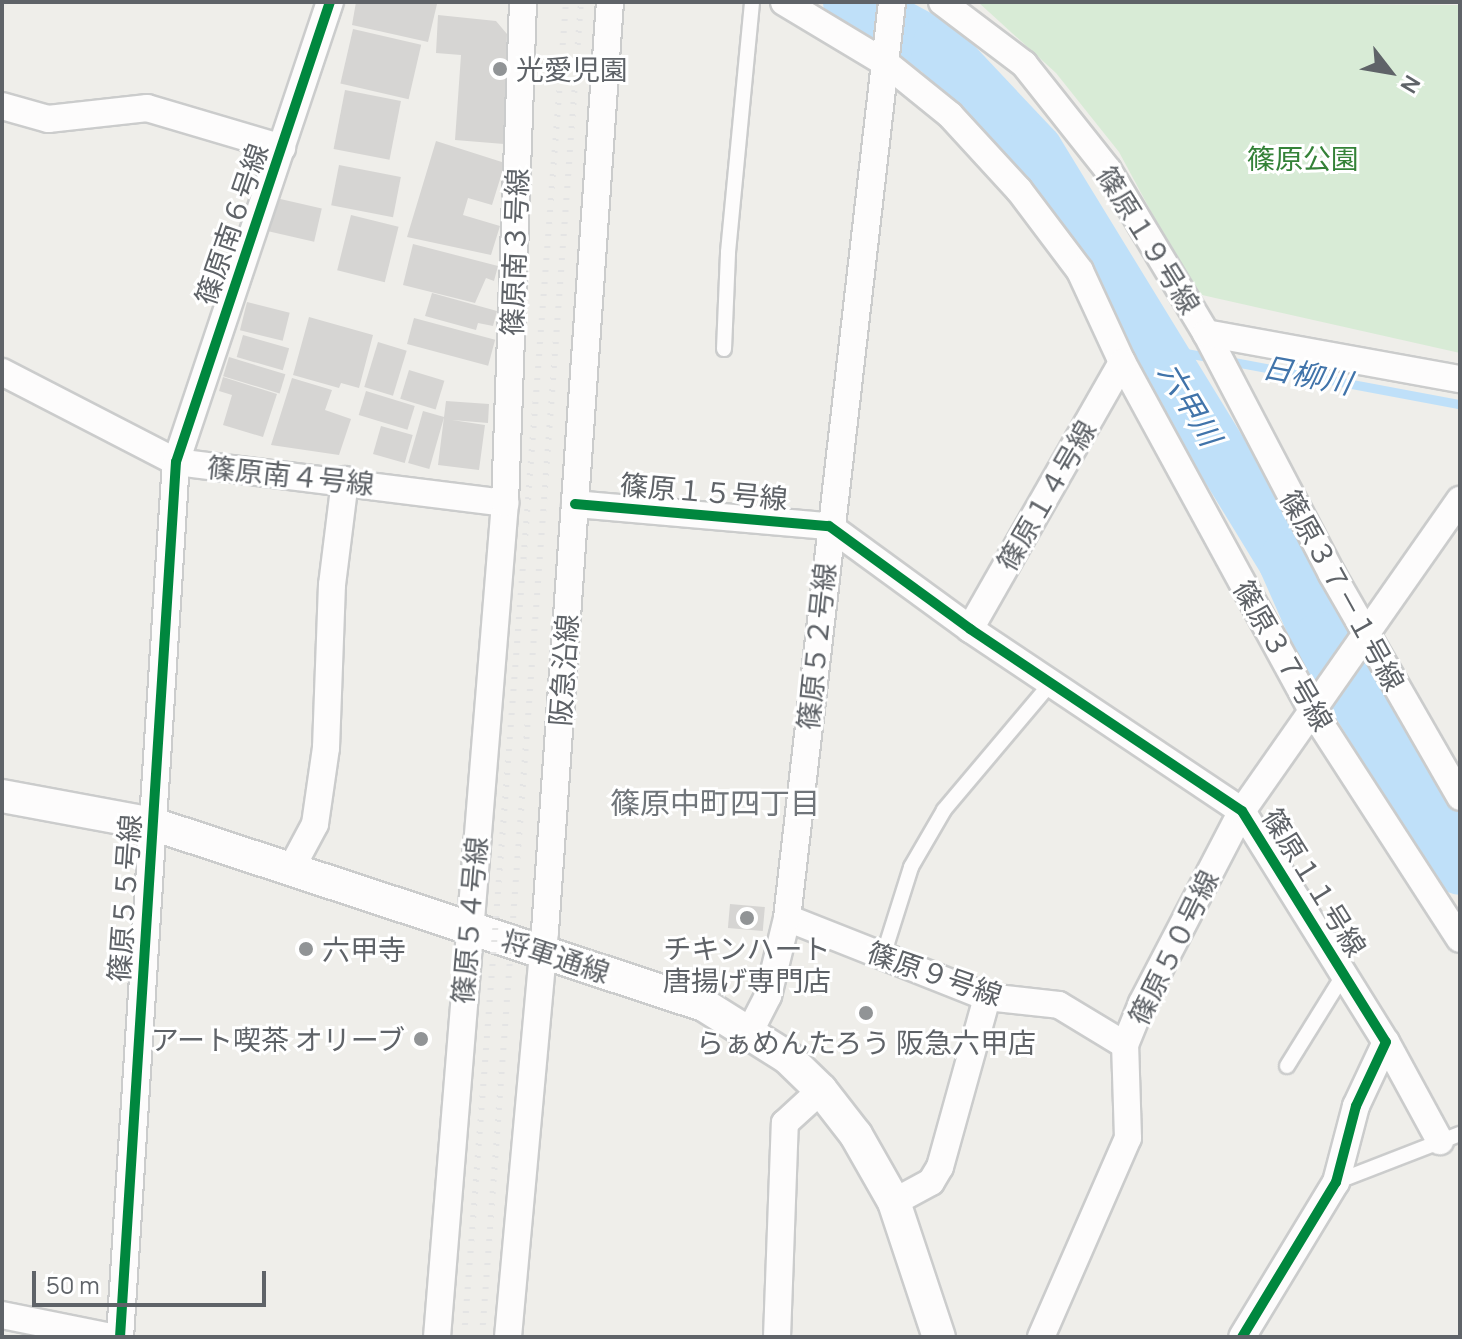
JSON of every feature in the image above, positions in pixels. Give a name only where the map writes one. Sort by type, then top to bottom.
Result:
[{"type":"street","name":"篠原南６号線","points":[[176,462],[330,2]]},
{"type":"street","name":"篠原南３号線","points":[[505,503],[523,2]]},
{"type":"street","name":"阪急沿線","points":[[508,1337],[543,952],[610,2]]},
{"type":"street","points":[[784,2],[887,64],[950,115],[1019,190],[1080,271],[1122,362]]},
{"type":"street","name":"篠原５２号線","points":[[749,1033],[768,996],[787,918],[829,526],[887,64],[892,2]]},
{"type":"street","name":"篠原１９号線","points":[[942,2],[974,22],[1034,76],[1108,170],[1207,335],[1460,379]]},
{"type":"street","points":[[2,106],[48,119],[147,108],[282,148]]},
{"type":"street","name":"篠原３７－１号線","points":[[1207,335],[1367,635],[1460,797]]},
{"type":"street","name":"篠原１４号線","points":[[970,629],[1122,362]]},
{"type":"street","name":"篠原３７号線","points":[[1122,362],[1313,712],[1460,939]]},
{"type":"street","name":"篠原南４号線","points":[[2,372],[176,462],[345,480],[505,503]]},
{"type":"street","name":"篠原５５号線","points":[[120,1337],[176,462]]},
{"type":"street","points":[[291,869],[315,824],[326,748],[332,585],[345,480]]},
{"type":"street","points":[[1367,635],[1460,500]]},
{"type":"street","name":"篠原５４号線","points":[[437,1337],[467,927],[505,503]]},
{"type":"street","name":"篠原１５号線","points":[[575,504],[829,526]]},
{"type":"street","name":"篠原１１号線","points":[[829,526],[970,629],[1242,811],[1386,1042],[1450,1138]]},
{"type":"street","name":"篠原５０号線","points":[[1041,1337],[1128,1138],[1125,1045],[1142,1003],[1242,811],[1367,635]]},
{"type":"street","name":"将軍通線","points":[[2,796],[153,824],[704,1005],[787,1057],[821,1090],[856,1135],[894,1202],[939,1337]]},
{"type":"street","name":"篠原９号線","points":[[787,918],[987,997],[1059,1005],[1125,1045]]},
{"type":"street","points":[[894,1202],[931,1182],[940,1167],[987,997]]},
{"type":"street","points":[[1242,1337],[1336,1182],[1356,1106],[1386,1042]]},
{"type":"street","points":[[777,1337],[785,1123],[821,1090]]},
{"type":"street","points":[[2,1315],[111,1337]]},
{"type":"lane","points":[[724,349],[728,252],[752,2]]},
{"type":"lane","points":[[883,956],[911,867],[944,810],[1051,683]]},
{"type":"lane","points":[[1287,1066],[1344,974]]},
{"type":"lane","points":[[1336,1182],[1450,1138]]},
{"type":"green space","name":"篠原公園","points":[[978,2],[1460,5],[1460,353],[1202,295],[1190,284],[1119,152],[1056,73]]},
{"type":"building","points":[[356,2],[437,4],[428,42],[352,25]]},
{"type":"building","points":[[438,15],[496,21],[507,34],[504,144],[455,140],[461,55],[436,53]]},
{"type":"building","points":[[353,29],[421,45],[409,99],[340,84]]},
{"type":"building","points":[[345,90],[401,101],[390,160],[334,149]]},
{"type":"building","points":[[436,141],[505,163],[492,205],[468,198],[463,215],[500,226],[491,255],[407,237]]},
{"type":"building","points":[[339,165],[401,177],[393,217],[331,205]]},
{"type":"building","points":[[276,198],[322,209],[314,242],[268,231]]},
{"type":"building","points":[[351,215],[399,227],[385,282],[337,270]]},
{"type":"building","points":[[413,244],[498,266],[494,281],[486,278],[475,303],[403,285]]},
{"type":"building","points":[[432,293],[497,311],[493,326],[478,323],[476,330],[425,316]]},
{"type":"building","points":[[247,302],[290,313],[283,341],[240,330]]},
{"type":"building","points":[[309,317],[373,335],[359,388],[341,383],[339,388],[293,375]]},
{"type":"building","points":[[414,318],[495,340],[488,366],[407,344]]},
{"type":"building","points":[[243,335],[289,348],[283,370],[237,357]]},
{"type":"building","points":[[378,342],[407,351],[393,396],[364,387]]},
{"type":"building","points":[[229,357],[285,374],[280,393],[223,376]]},
{"type":"building","points":[[409,370],[444,381],[436,410],[400,399]]},
{"type":"building","points":[[223,377],[277,394],[263,437],[223,425],[232,395],[219,391]]},
{"type":"building","points":[[292,378],[332,390],[325,410],[351,419],[339,455],[271,445]]},
{"type":"building","points":[[366,391],[415,406],[407,430],[359,415]]},
{"type":"building","points":[[446,401],[489,404],[488,423],[452,420],[485,425],[479,470],[438,465]]},
{"type":"building","points":[[423,411],[444,417],[429,469],[408,463]]},
{"type":"building","points":[[381,426],[413,435],[405,463],[373,454]]},
{"type":"building","name":"チキンハート 唐揚げ専門店","points":[[730,904],[765,907],[763,931],[728,928]]},
{"type":"waterway","name":"六甲川","points":[[851,2],[939,49],[1035,151],[1286,561],[1321,640],[1460,867]]},
{"type":"waterway","name":"日柳川","points":[[1154,347],[1460,404]]},
{"type":"railway","points":[[464,1337],[566,2]]},
{"type":"railway","points":[[482,1337],[581,2]]},
{"type":"cycle path","points":[[120,1337],[176,462],[330,2]]},
{"type":"cycle path","points":[[575,504],[829,526],[970,629],[1242,811],[1386,1042],[1356,1106],[1336,1182],[1242,1337]]},
{"type":"place","name":"光愛児園","points":[[500,69]]},
{"type":"place","name":"チキンハート 唐揚げ専門店","points":[[747,918]]},
{"type":"place","name":"六甲寺","points":[[306,949]]},
{"type":"place","name":"らぁめんたろう 阪急六甲店","points":[[866,1013]]},
{"type":"place","name":"アート喫茶 オリーブ","points":[[421,1039]]},
{"type":"district","name":"篠原中町四丁目","points":[[715,803]]}]
